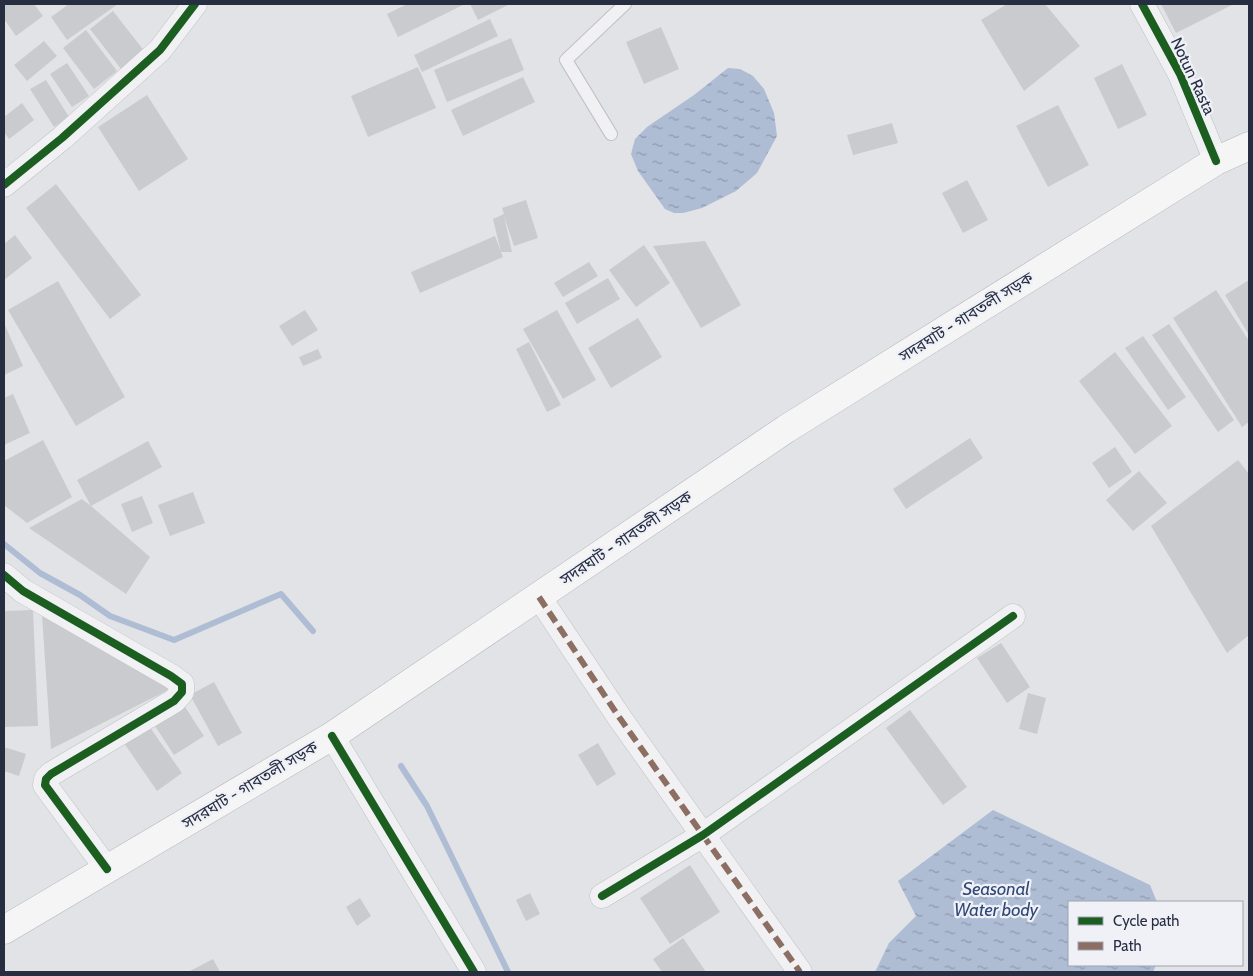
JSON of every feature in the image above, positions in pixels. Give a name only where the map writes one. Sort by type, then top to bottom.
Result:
[{"type":"highway","name":"সদরঘাট - গাবতলী সড়ক","points":[[4,930],[332,736],[786,429],[1216,161],[1249,146]]},
{"type":"street","points":[[4,185],[62,138],[160,50],[195,4]]},
{"type":"street","name":"Notun Rasta","points":[[1142,4],[1180,74],[1216,161]]},
{"type":"street","points":[[4,575],[22,591],[182,684],[182,692],[174,701],[51,774],[46,779],[45,785],[107,869]]},
{"type":"street","points":[[539,596],[619,717],[800,972]]},
{"type":"street","points":[[602,896],[702,835],[1013,616]]},
{"type":"street","points":[[332,736],[474,972]]},
{"type":"lane","points":[[611,134],[566,60],[625,4]]},
{"type":"water","points":[[728,68],[740,69],[753,76],[764,89],[774,113],[777,136],[757,173],[736,191],[702,208],[683,213],[674,213],[665,209],[638,171],[631,154],[635,139],[647,127],[694,95]]},
{"type":"water","name":"Seasonal Water body","points":[[993,810],[1150,885],[1157,901],[1068,901],[1068,966],[1156,966],[1153,972],[875,972],[889,943],[916,916],[898,881]]},
{"type":"building","points":[[4,4],[34,4],[43,16],[16,36],[4,19]]},
{"type":"building","points":[[69,4],[118,4],[67,40],[51,17]]},
{"type":"building","points":[[407,4],[465,4],[398,37],[387,14]]},
{"type":"building","points":[[470,4],[510,4],[478,20]]},
{"type":"building","points":[[1007,4],[1045,4],[1080,46],[1024,91],[981,20]]},
{"type":"building","points":[[1161,4],[1234,4],[1176,33]]},
{"type":"building","points":[[113,11],[145,52],[121,69],[90,29]]},
{"type":"building","points":[[490,19],[498,36],[422,72],[414,55]]},
{"type":"building","points":[[661,27],[679,69],[644,84],[626,42]]},
{"type":"building","points":[[86,30],[117,71],[94,89],[63,48]]},
{"type":"building","points":[[511,38],[524,70],[447,102],[434,70]]},
{"type":"building","points":[[44,41],[57,56],[27,81],[14,65]]},
{"type":"building","points":[[67,63],[89,96],[72,107],[50,74]]},
{"type":"building","points":[[1122,64],[1147,115],[1118,129],[1094,78]]},
{"type":"building","points":[[418,67],[436,108],[368,137],[351,96]]},
{"type":"building","points":[[523,77],[535,102],[463,136],[451,110]]},
{"type":"building","points":[[46,80],[69,117],[54,127],[30,89]]},
{"type":"building","points":[[147,95],[188,159],[139,191],[98,127]]},
{"type":"building","points":[[22,103],[34,120],[9,139],[4,132],[4,117]]},
{"type":"building","points":[[1058,105],[1089,165],[1048,187],[1016,126]]},
{"type":"building","points":[[892,123],[898,143],[853,155],[847,135]]},
{"type":"building","points":[[967,180],[988,220],[963,233],[942,193]]},
{"type":"building","points":[[56,184],[141,295],[110,319],[26,208]]},
{"type":"building","points":[[526,200],[538,238],[514,246],[504,216],[512,252],[501,252],[493,219],[504,214],[502,208]]},
{"type":"building","points":[[15,235],[32,258],[4,280],[4,244]]},
{"type":"building","points":[[495,236],[503,257],[420,293],[411,272]]},
{"type":"building","points":[[705,241],[741,305],[701,328],[653,246]]},
{"type":"building","points":[[644,245],[670,283],[636,307],[609,270]]},
{"type":"building","points":[[589,262],[598,276],[563,297],[554,283]]},
{"type":"building","points":[[608,278],[620,299],[577,324],[565,303]]},
{"type":"building","points":[[1249,280],[1249,335],[1225,295]]},
{"type":"building","points":[[58,281],[125,397],[76,426],[8,310]]},
{"type":"building","points":[[1216,290],[1249,341],[1249,422],[1242,427],[1173,318]]},
{"type":"building","points":[[305,310],[318,330],[292,346],[279,326]]},
{"type":"building","points":[[557,310],[596,380],[563,399],[523,329]]},
{"type":"building","points":[[638,318],[662,357],[611,388],[588,348]]},
{"type":"building","points":[[4,323],[23,366],[4,375]]},
{"type":"building","points":[[1169,324],[1234,420],[1218,432],[1152,335]]},
{"type":"building","points":[[1143,336],[1186,397],[1168,410],[1125,348]]},
{"type":"building","points":[[529,342],[561,405],[547,412],[516,349]]},
{"type":"building","points":[[318,349],[322,358],[303,366],[299,357]]},
{"type":"building","points":[[1115,352],[1172,426],[1135,454],[1079,381]]},
{"type":"building","points":[[13,394],[30,433],[4,445],[4,398]]},
{"type":"building","points":[[970,438],[983,458],[906,509],[893,489]]},
{"type":"building","points":[[43,440],[72,497],[27,523],[4,505],[4,461]]},
{"type":"building","points":[[148,441],[162,467],[91,506],[77,480]]},
{"type":"building","points":[[1115,447],[1132,472],[1109,488],[1092,463]]},
{"type":"building","points":[[1238,460],[1249,474],[1249,635],[1227,653],[1151,526]]},
{"type":"building","points":[[1139,471],[1167,503],[1133,531],[1106,500]]},
{"type":"building","points":[[193,492],[205,523],[170,536],[158,505]]},
{"type":"building","points":[[142,496],[153,523],[132,532],[121,504]]},
{"type":"building","points":[[82,499],[150,557],[126,594],[29,528]]},
{"type":"building","points":[[33,610],[38,726],[4,727],[4,611]]},
{"type":"building","points":[[42,615],[178,685],[51,749]]},
{"type":"building","points":[[1001,643],[1030,687],[1007,703],[977,658]]},
{"type":"building","points":[[214,682],[242,733],[218,746],[190,695]]},
{"type":"building","points":[[1028,693],[1046,698],[1037,734],[1019,729]]},
{"type":"building","points":[[185,707],[204,736],[174,755],[155,726]]},
{"type":"building","points":[[910,710],[967,787],[943,805],[886,728]]},
{"type":"building","points":[[149,726],[182,773],[157,791],[124,743]]},
{"type":"building","points":[[598,743],[616,774],[597,786],[578,755]]},
{"type":"building","points":[[4,747],[26,754],[19,776],[4,771]]},
{"type":"building","points":[[690,865],[720,912],[670,944],[640,898]]},
{"type":"building","points":[[530,893],[540,914],[526,921],[516,900]]},
{"type":"building","points":[[360,898],[371,916],[357,926],[346,907]]},
{"type":"building","points":[[683,938],[706,972],[662,972],[653,959]]},
{"type":"building","points":[[213,959],[220,972],[188,972]]},
{"type":"waterway","points":[[4,544],[40,573],[80,595],[110,616],[174,640],[281,594],[313,631]]},
{"type":"waterway","points":[[401,766],[427,806],[508,972]]},
{"type":"marked path","points":[[539,597],[619,717],[800,972]]},
{"type":"cycle path","points":[[4,185],[62,138],[160,50],[195,4]]},
{"type":"cycle path","points":[[1142,4],[1180,74],[1216,161]]},
{"type":"cycle path","points":[[4,575],[23,591],[182,684],[182,692],[174,701],[51,774],[46,779],[45,785],[107,869]]},
{"type":"cycle path","points":[[602,896],[703,835],[1013,616]]},
{"type":"cycle path","points":[[332,736],[474,972]]}]
